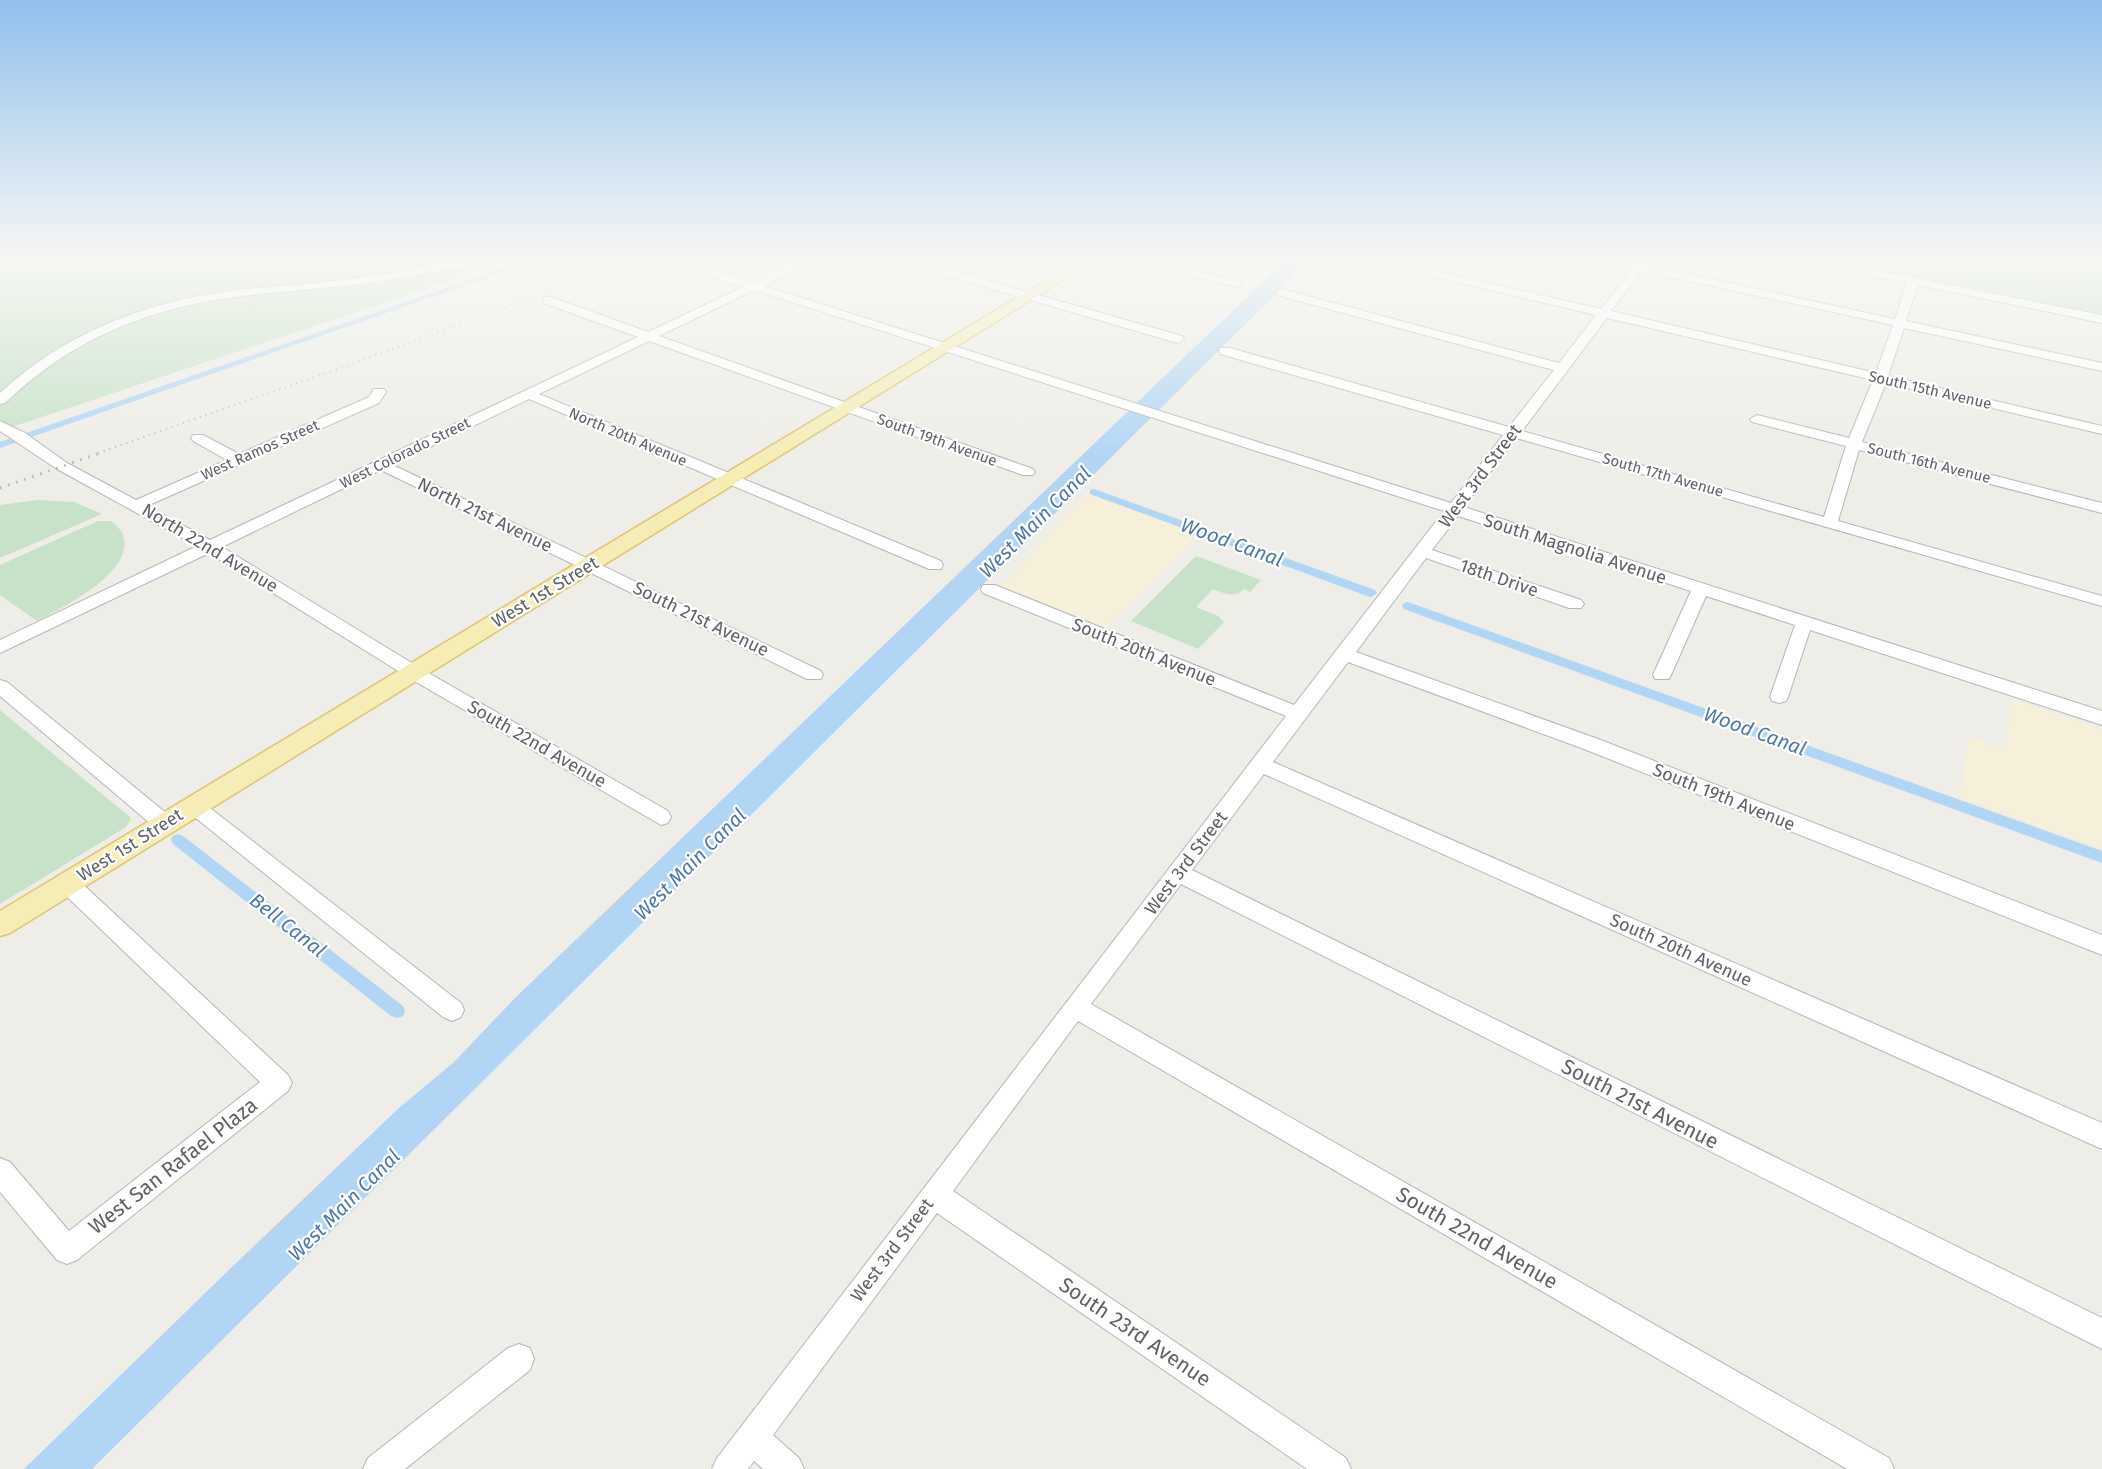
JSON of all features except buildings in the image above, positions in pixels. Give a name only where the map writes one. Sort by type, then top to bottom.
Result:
[{"type":"main road","name":"West 1st Street","points":[[0,926],[977,328]]},
{"type":"street","points":[[0,400],[60,349],[88,334],[106,328]]},
{"type":"street","name":"South 19th Avenue","points":[[626,328],[1028,472]]},
{"type":"street","name":"West Colorado Street","points":[[0,647],[667,328]]},
{"type":"street","name":"South Magnolia Avenue","points":[[884,328],[1156,412],[1700,590],[2102,718]]},
{"type":"street","points":[[1139,328],[1178,339]]},
{"type":"street","points":[[1410,328],[1562,368]]},
{"type":"street","name":"West 3rd Street","points":[[728,1469],[1075,1007],[1593,328]]},
{"type":"street","name":"South 15th Avenue","points":[[1666,328],[2102,430]]},
{"type":"street","points":[[1830,522],[1854,444],[1899,328]]},
{"type":"street","points":[[1917,328],[2102,367]]},
{"type":"street","name":"South 17th Avenue","points":[[1225,351],[2102,601]]},
{"type":"street","name":"West Ramos Street","points":[[137,505],[374,400],[379,392]]},
{"type":"street","name":"North 20th Avenue","points":[[528,394],[728,480]]},
{"type":"street","name":"South 16th Avenue","points":[[1757,418],[2102,508]]},
{"type":"street","name":"North 22nd Avenue","points":[[5,431],[62,466],[211,547],[413,672]]},
{"type":"street","points":[[198,438],[238,460]]},
{"type":"street","name":"North 21st Avenue","points":[[382,465],[588,565]]},
{"type":"street","points":[[728,480],[935,565]]},
{"type":"street","name":"18th Drive","points":[[1423,552],[1575,604]]},
{"type":"street","name":"South 21st Avenue","points":[[588,565],[657,596],[814,675]]},
{"type":"street","name":"South 20th Avenue","points":[[989,589],[1299,714]]},
{"type":"street","points":[[1662,675],[1700,590]]},
{"type":"street","points":[[1779,697],[1804,622]]},
{"type":"street","name":"South 19th Avenue","points":[[1345,654],[1591,744],[2102,945]]},
{"type":"street","name":"South 22nd Avenue","points":[[413,672],[661,817]]},
{"type":"street","points":[[0,686],[165,824]]},
{"type":"street","name":"South 20th Avenue","points":[[1260,764],[2102,1136]]},
{"type":"street","points":[[194,806],[452,1010]]},
{"type":"street","name":"South 21st Avenue","points":[[1179,873],[2102,1334]]},
{"type":"street","name":"West San Rafael Plaza","points":[[0,1171],[67,1250],[279,1083],[68,884]]},
{"type":"street","name":"South 22nd Avenue","points":[[1075,1007],[1878,1469]]},
{"type":"street","name":"South 23rd Avenue","points":[[934,1195],[1335,1469]]},
{"type":"street","points":[[378,1469],[519,1359]]},
{"type":"street","points":[[752,1438],[788,1469]]},
{"type":"green space","points":[[0,328],[309,328],[0,431]]},
{"type":"green space","points":[[38,500],[74,502],[102,514],[0,558],[0,505]]},
{"type":"green space","points":[[98,521],[111,521],[118,527],[123,535],[124,549],[119,562],[95,587],[37,621],[0,595],[0,565]]},
{"type":"green space","points":[[1196,556],[1261,580],[1250,592],[1244,589],[1236,594],[1229,594],[1213,589],[1196,607],[1218,616],[1224,622],[1198,649],[1131,621]]},
{"type":"green space","points":[[0,710],[131,818],[126,827],[0,904]]},
{"type":"sand","points":[[1088,493],[1202,535],[1104,631],[998,589]]},
{"type":"sand","points":[[2011,699],[2102,729],[2102,848],[1960,798],[1969,737],[2005,749]]},
{"type":"water","name":"West Main Canal","points":[[1215,328],[1242,328],[92,1469],[24,1469],[399,1108],[454,1062],[516,997]]},
{"type":"waterway","points":[[0,445],[339,328]]},
{"type":"waterway","name":"Wood Canal","points":[[1094,492],[1371,593]]},
{"type":"waterway","name":"Wood Canal","points":[[1408,606],[2102,857]]},
{"type":"waterway","name":"Bell Canal","points":[[178,840],[397,1011]]},
{"type":"railway","points":[[98,453],[451,328]]},
{"type":"railway","points":[[0,488],[103,452]]}]
